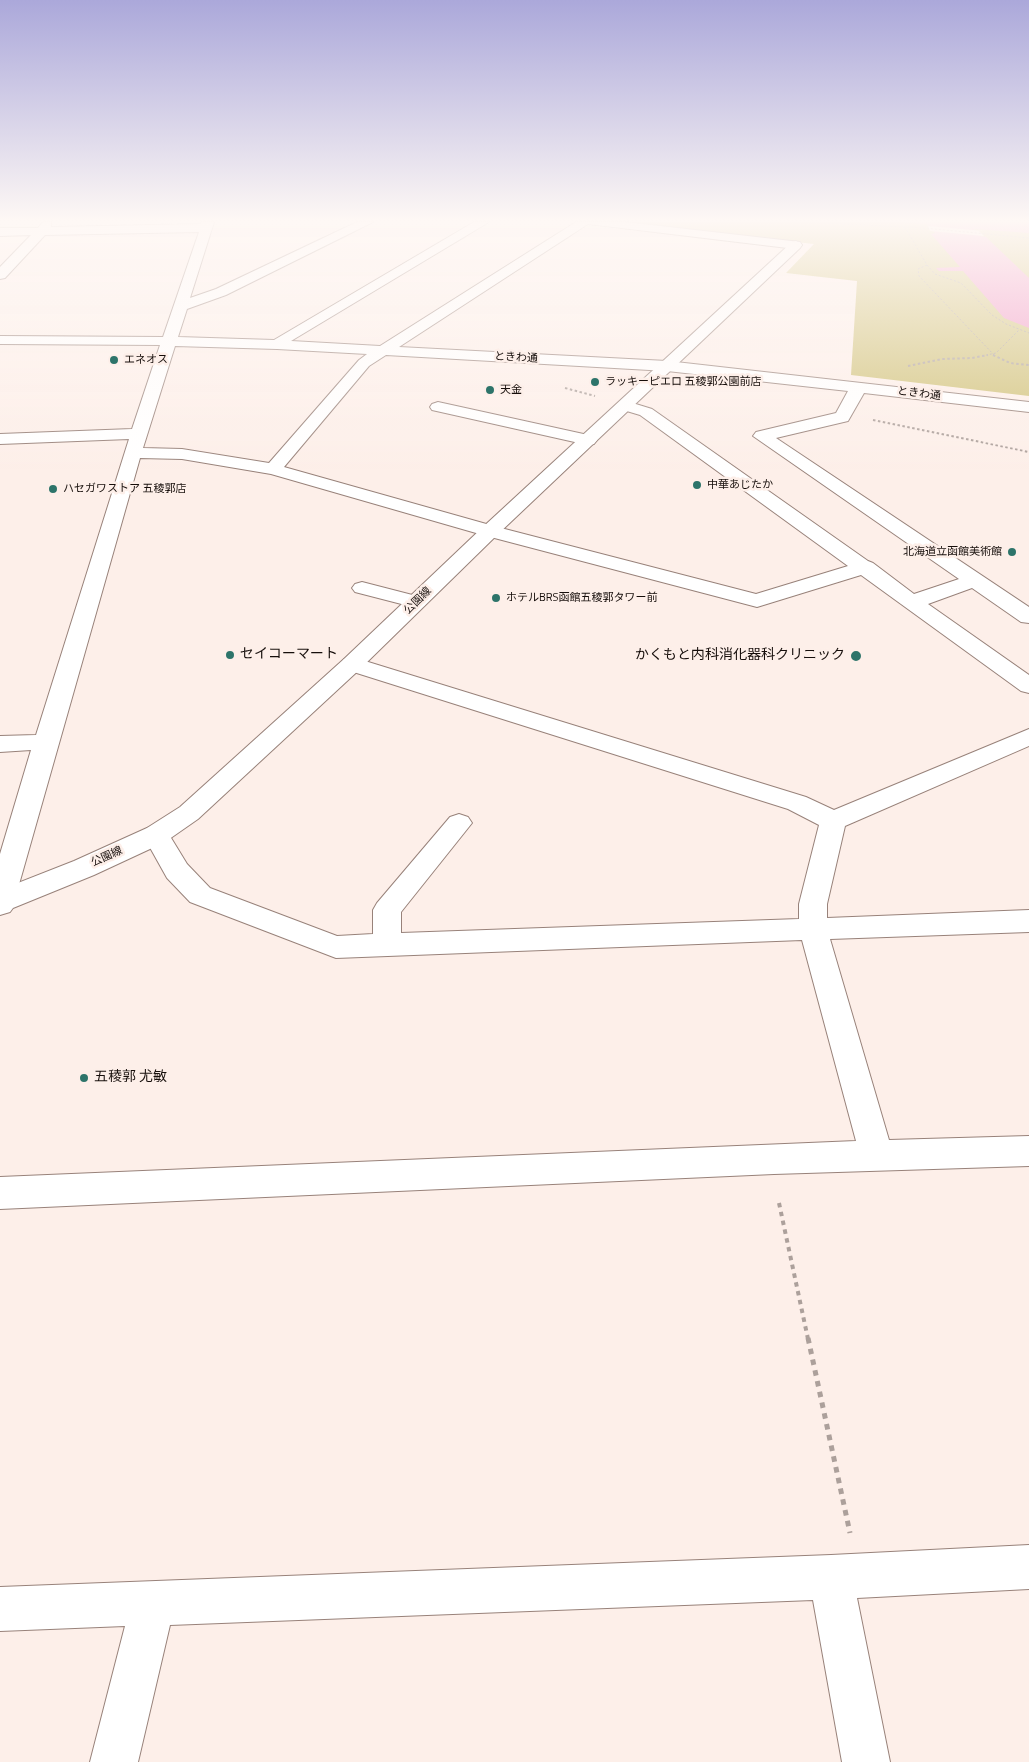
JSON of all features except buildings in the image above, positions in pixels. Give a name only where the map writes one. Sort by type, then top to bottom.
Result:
[{"type":"street","points":[[0,903],[46,742],[136,444],[179,307],[187,304]]},
{"type":"street","points":[[277,345],[343,304]]},
{"type":"street","points":[[273,469],[364,363],[456,304]]},
{"type":"street","name":"公園線","points":[[0,903],[156,835],[189,814],[352,664],[490,531],[733,304]]},
{"type":"street","name":"ときわ通","points":[[0,340],[169,341],[277,345],[667,366],[1029,407]]},
{"type":"street","points":[[857,387],[855,397],[842,417],[762,436],[1029,618]]},
{"type":"street","points":[[626,406],[646,412],[866,567],[1029,686]]},
{"type":"street","points":[[438,407],[588,440]]},
{"type":"street","points":[[0,439],[136,444],[182,454],[273,469],[490,531],[757,601],[866,567]]},
{"type":"street","points":[[912,602],[974,580]]},
{"type":"street","points":[[362,588],[417,602]]},
{"type":"street","points":[[352,664],[797,803],[833,821],[1029,737]]},
{"type":"street","points":[[0,744],[46,742]]},
{"type":"street","points":[[833,821],[813,904],[813,929],[877,1156]]},
{"type":"street","points":[[387,946],[387,910],[459,823]]},
{"type":"street","points":[[156,835],[177,872],[200,894],[336,947],[1029,921]]},
{"type":"street","points":[[0,1193],[1029,1151]]},
{"type":"street","points":[[0,1609],[831,1577],[1029,1567]]},
{"type":"street","points":[[831,1577],[866,1762]]},
{"type":"street","points":[[114,1762],[153,1603]]},
{"type":"path","points":[[945,304],[991,354],[1010,363],[1029,365]]},
{"type":"path","points":[[982,304],[992,315],[1019,330],[1029,333]]},
{"type":"path","points":[[906,367],[942,359],[972,358],[996,353],[1019,330]]},
{"type":"path","points":[[847,410],[868,419],[1029,452]]},
{"type":"path","points":[[779,1203],[850,1536]]},
{"type":"shaded area","points":[[856,304],[1029,304],[1029,396],[851,375]]},
{"type":"shaded area","points":[[992,304],[1029,304],[1029,328],[1004,318]]},
{"type":"place","name":"エネオス","points":[[114,360]]},
{"type":"place","name":"ラッキーピエロ 五稜郭公園前店","points":[[595,382]]},
{"type":"place","name":"天金","points":[[490,390]]},
{"type":"place","name":"中華あじたか","points":[[697,485]]},
{"type":"place","name":"ハセガワストア 五稜郭店","points":[[53,489]]},
{"type":"place","name":"北海道立函館美術館","points":[[1012,552]]},
{"type":"place","name":"ホテルBRS函館五稜郭タワー前","points":[[496,598]]},
{"type":"place","name":"セイコーマート","points":[[230,655]]},
{"type":"place","name":"かくもと内科消化器科クリニック","points":[[856,656]]},
{"type":"place","name":"五稜郭 尤敏","points":[[84,1078]]}]
